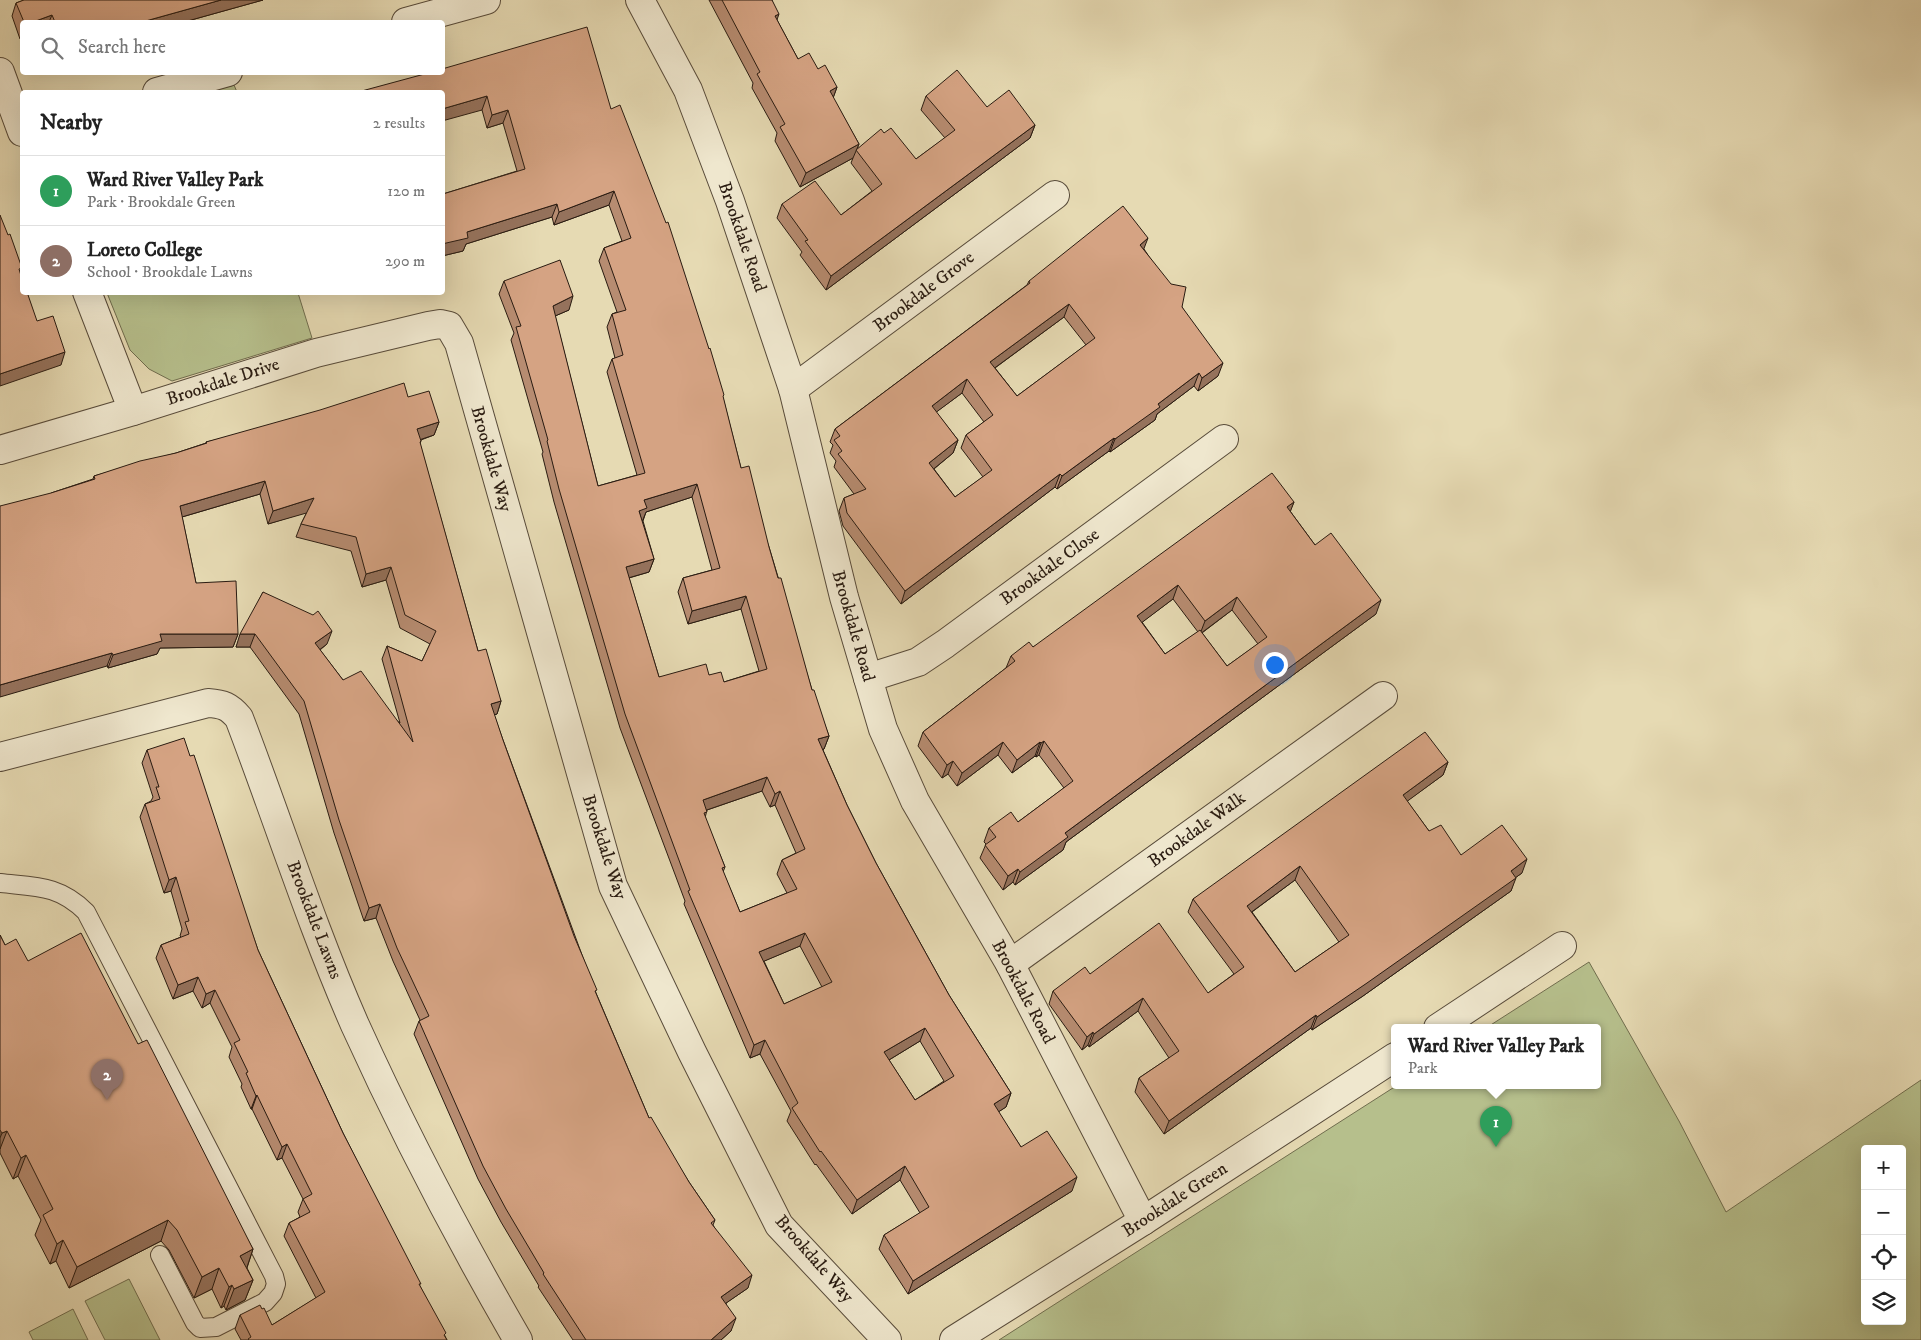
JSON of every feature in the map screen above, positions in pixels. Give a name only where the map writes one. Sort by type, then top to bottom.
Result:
[{"type":"street","points":[[413,20],[486,0]]},
{"type":"street","name":"Brookdale Road","points":[[640,0],[688,90],[730,201],[793,389],[844,597],[884,729],[915,801],[1010,964],[1143,1221]]},
{"type":"street","points":[[0,72],[20,126]]},
{"type":"street","points":[[163,90],[217,75]]},
{"type":"street","name":"Brookdale Grove","points":[[793,389],[1055,195]]},
{"type":"street","points":[[88,295],[133,411]]},
{"type":"street","name":"Brookdale Drive","points":[[0,450],[133,411],[316,353],[428,326],[440,324],[449,326]]},
{"type":"street","name":"Brookdale Way","points":[[449,326],[459,343],[613,886],[692,1052],[779,1225],[887,1340]]},
{"type":"street","name":"Brookdale Close","points":[[868,678],[918,662],[945,644],[1224,439]]},
{"type":"street","name":"Brookdale Walk","points":[[1010,964],[1383,696]]},
{"type":"street","name":"Brookdale Lawns","points":[[0,757],[208,703],[222,704],[232,709],[239,718],[297,878],[355,1024],[434,1188],[518,1340]]},
{"type":"street","points":[[1444,1024],[1562,946]]},
{"type":"street","name":"Brookdale Green","points":[[954,1340],[1143,1221],[1391,1060]]},
{"type":"lane","points":[[0,882],[50,889],[62,893],[74,900],[86,912],[274,1276],[276,1284],[273,1293],[265,1302],[216,1327],[200,1328],[195,1323],[160,1255]]},
{"type":"green space","points":[[234,85],[236,90],[215,90]]},
{"type":"green space","points":[[108,295],[299,295],[312,338],[172,381],[149,369],[130,350]]},
{"type":"green space","points":[[1589,962],[1679,1121],[1726,1212],[1921,1080],[1921,1340],[999,1340],[1391,1089],[1601,1089],[1601,1024],[1492,1024]]},
{"type":"green space","points":[[129,1279],[160,1340],[105,1340],[85,1301]]},
{"type":"green space","points":[[73,1309],[88,1340],[33,1340],[29,1332]]},
{"type":"building","points":[[24,0],[221,0],[149,20],[54,20],[52,15],[38,20],[23,20],[16,3]]},
{"type":"building","points":[[722,0],[772,0],[779,14],[775,16],[798,59],[809,53],[818,69],[825,65],[837,87],[830,91],[859,144],[806,173],[780,127],[785,124],[757,74],[760,72]]},
{"type":"building","points":[[587,27],[611,109],[620,105],[666,223],[668,222],[724,395],[741,468],[749,466],[778,578],[781,578],[812,690],[814,690],[829,736],[818,739],[847,805],[876,863],[949,995],[1011,1093],[994,1104],[1021,1147],[1047,1131],[1077,1177],[913,1281],[884,1235],[929,1207],[905,1166],[857,1200],[820,1152],[792,1108],[798,1103],[765,1040],[754,1045],[688,891],[690,890],[625,714],[559,489],[548,440],[516,327],[521,326],[504,281],[560,260],[573,296],[553,306],[598,486],[645,473],[612,359],[623,355],[612,314],[626,310],[604,248],[631,238],[614,191],[559,212],[557,204],[467,232],[468,238],[445,243],[445,193],[525,169],[508,110],[492,115],[487,96],[445,108],[445,90],[365,90],[421,75],[445,75],[445,68]],"holes":[[[697,484],[720,568],[683,578],[692,611],[746,596],[767,669],[724,682],[721,672],[709,675],[706,664],[659,677],[626,567],[654,559],[639,511],[647,508],[644,500]],[[767,777],[775,794],[780,791],[805,849],[782,860],[797,889],[740,912],[722,868],[725,867],[704,813],[707,812],[703,800]],[[805,933],[832,982],[784,1004],[759,952]],[[925,1028],[954,1076],[915,1100],[884,1052]]]},
{"type":"building","points":[[957,70],[987,107],[1009,90],[1035,125],[831,276],[805,241],[808,240],[782,204],[815,181],[841,215],[882,184],[856,150],[881,129],[884,133],[891,128],[916,159],[955,130],[926,96]]},
{"type":"building","points":[[1123,206],[1148,238],[1140,245],[1171,284],[1186,287],[1182,307],[1223,363],[1202,378],[1199,373],[1158,404],[1160,407],[1062,476],[1060,474],[905,591],[847,513],[844,498],[866,489],[838,454],[842,451],[834,440],[840,436],[835,429],[1030,283],[1029,281]],"holes":[[[1069,304],[1095,338],[1017,396],[990,362]],[[967,379],[993,415],[966,435],[992,470],[955,497],[929,463],[958,440],[932,406]]]},
{"type":"building","points":[[0,215],[8,235],[10,234],[20,262],[20,295],[28,295],[37,321],[53,316],[65,352],[0,374]]},
{"type":"building","points":[[404,383],[408,397],[429,391],[439,422],[417,429],[478,651],[486,649],[501,701],[491,704],[574,936],[597,990],[595,991],[649,1118],[651,1117],[689,1182],[715,1220],[711,1223],[752,1275],[721,1297],[736,1318],[711,1340],[586,1340],[543,1274],[483,1166],[419,1021],[429,1016],[397,948],[380,904],[369,908],[339,820],[304,701],[255,634],[240,634],[263,592],[313,615],[318,611],[332,631],[315,643],[343,680],[361,671],[413,742],[387,646],[422,661],[436,631],[405,615],[391,567],[366,574],[356,537],[301,524],[314,498],[273,511],[265,481],[180,506],[196,583],[236,581],[238,634],[160,634],[162,641],[113,655],[112,653],[0,685],[0,506],[51,493],[95,479],[94,476],[140,461],[176,453],[206,442],[320,410]]},
{"type":"building","points":[[1272,473],[1294,502],[1287,507],[1315,545],[1331,533],[1381,600],[1065,833],[1068,837],[1020,872],[1018,869],[1008,876],[985,845],[996,837],[989,828],[1011,812],[1018,822],[1073,781],[1044,741],[1017,760],[1003,742],[962,773],[953,761],[947,765],[923,732],[1015,661],[1011,656],[1029,642],[1033,647]],"holes":[[[1178,585],[1205,621],[1237,597],[1267,637],[1227,666],[1200,630],[1165,654],[1137,616]]]},
{"type":"building","points":[[1425,732],[1448,762],[1403,795],[1429,831],[1441,825],[1461,855],[1502,825],[1527,859],[1511,871],[1516,878],[1367,983],[1317,1017],[1316,1015],[1169,1121],[1139,1078],[1179,1051],[1143,998],[1094,1034],[1093,1032],[1087,1037],[1053,991],[1085,967],[1090,974],[1159,923],[1208,993],[1244,967],[1193,899]],"holes":[[[1300,866],[1349,935],[1295,972],[1247,906]]]},
{"type":"building","points":[[184,738],[190,756],[194,755],[258,950],[343,1133],[421,1284],[419,1284],[446,1333],[444,1335],[447,1340],[248,1339],[251,1337],[240,1315],[260,1305],[262,1309],[264,1308],[272,1325],[325,1292],[289,1223],[310,1212],[303,1199],[312,1194],[287,1144],[282,1147],[256,1096],[246,1073],[248,1072],[234,1043],[240,1040],[215,990],[206,994],[198,977],[178,985],[161,945],[189,934],[185,922],[189,921],[176,877],[169,880],[145,804],[160,799],[156,787],[159,787],[147,750]]},
{"type":"building","points":[[81,933],[138,1044],[147,1040],[253,1249],[240,1256],[253,1280],[234,1289],[232,1285],[229,1287],[219,1268],[202,1277],[177,1230],[168,1220],[77,1267],[63,1240],[57,1244],[43,1215],[53,1209],[26,1155],[21,1158],[7,1131],[2,1133],[0,1130],[0,935],[5,945],[16,939],[28,961]]},
{"type":"place","name":"Loreto College","points":[[107,1100]]},
{"type":"place","name":"Ward River Valley Park","points":[[1496,1147]]}]
